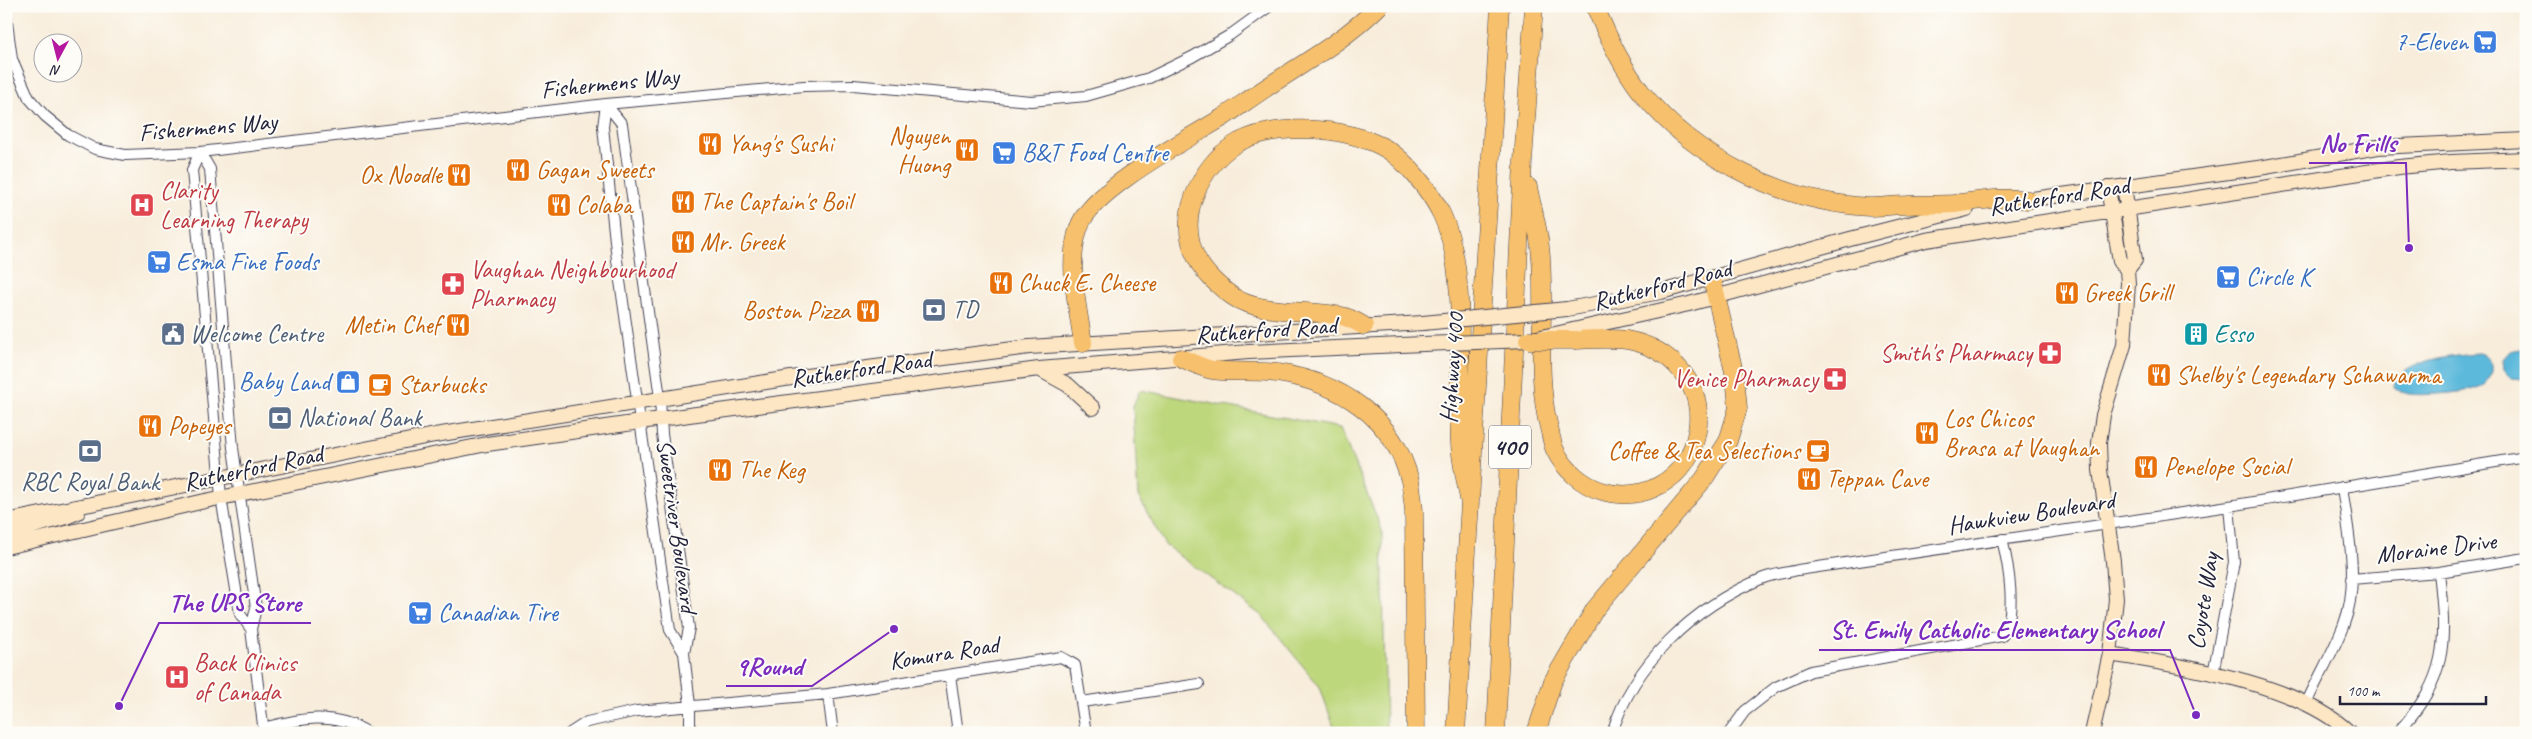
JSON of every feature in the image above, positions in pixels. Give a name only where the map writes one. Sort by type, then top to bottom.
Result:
[{"type":"highway","points":[[1083,343],[1073,277],[1073,249],[1079,226],[1086,213],[1118,185],[1362,24],[1379,6]]},
{"type":"highway","name":"Highway 400","points":[[1456,733],[1468,499],[1500,6]]},
{"type":"highway","name":"400","points":[[1496,733],[1523,161],[1534,6]]},
{"type":"highway","points":[[1595,6],[1620,59],[1642,93],[1674,126],[1708,152],[1740,172],[1780,189],[1835,203],[1870,207],[1938,205],[2012,198],[2028,200]]},
{"type":"highway","points":[[1364,326],[1342,316],[1268,308],[1234,298],[1207,276],[1191,244],[1190,213],[1200,184],[1216,159],[1240,142],[1268,132],[1302,128],[1344,134],[1382,146],[1420,178],[1442,215],[1454,251],[1458,303],[1460,445],[1468,499]]},
{"type":"highway","points":[[1523,161],[1540,247],[1545,412],[1555,450],[1573,475],[1590,487],[1609,493],[1633,495],[1654,489],[1673,478],[1689,458],[1698,426],[1696,397],[1689,381],[1672,361],[1651,347],[1626,340],[1575,335],[1528,340]]},
{"type":"highway","points":[[1536,733],[1553,681],[1595,610],[1704,479],[1728,441],[1738,408],[1735,376],[1712,279]]},
{"type":"highway","points":[[1180,358],[1211,370],[1276,373],[1327,386],[1354,400],[1372,415],[1391,438],[1410,481],[1414,511],[1416,733]]},
{"type":"main road","name":"Rutherford Road","points":[[6,521],[101,500],[435,434],[797,377],[1029,347],[1423,323],[1566,309],[1661,292],[1961,210],[2265,167],[2378,147],[2526,140]]},
{"type":"main road","name":"Rutherford Road","points":[[1575,335],[1926,240],[2400,167],[2450,162],[2526,159]]},
{"type":"main road","points":[[2092,733],[2110,654],[2116,583],[2100,470],[2099,443],[2103,416],[2124,345],[2127,270],[2135,260],[2124,186]]},
{"type":"main road","points":[[2108,188],[2120,261],[2127,270]]},
{"type":"main road","name":"Rutherford Road","points":[[6,547],[239,493],[487,444],[661,419],[1039,369],[1093,364],[1423,344],[1528,340]]},
{"type":"main road","points":[[1083,343],[1093,364]]},
{"type":"main road","points":[[1039,369],[1068,385],[1093,408]]},
{"type":"main road","points":[[6,534],[66,517],[101,500]]},
{"type":"main road","points":[[2110,654],[2254,684],[2306,704],[2342,725],[2350,733]]},
{"type":"street","name":"Fishermens Way","points":[[6,15],[12,59],[29,98],[45,116],[68,134],[95,149],[125,155],[200,152],[606,104],[804,86],[853,85],[1031,101],[1086,96],[1149,78],[1192,57],[1230,35],[1270,6]]},
{"type":"street","name":"Sweetriver Boulevard","points":[[606,104],[622,124],[660,398],[661,419],[689,628],[684,653],[690,706],[690,733]]},
{"type":"street","name":"Sweetriver Boulevard","points":[[606,104],[603,127],[617,260],[637,402],[670,630],[684,653]]},
{"type":"street","points":[[200,152],[210,169],[237,474],[256,608],[252,629],[263,730],[300,719],[329,717],[355,724],[369,733]]},
{"type":"street","points":[[200,152],[192,170],[221,497],[240,614],[252,629]]},
{"type":"street","name":"Hawkview Boulevard","points":[[1612,733],[1638,678],[1670,640],[1712,604],[1763,578],[1798,570],[2108,522],[2229,506],[2526,456]]},
{"type":"street","points":[[2306,704],[2344,624],[2351,579],[2349,531],[2342,487]]},
{"type":"street","name":"Coyote Way","points":[[2213,674],[2234,562],[2229,506]]},
{"type":"street","points":[[1729,733],[1745,711],[1776,687],[1811,671],[2002,636],[2009,627],[2010,604],[2009,578],[2002,539]]},
{"type":"street","name":"Moraine Drive","points":[[2351,579],[2439,572],[2526,558]]},
{"type":"street","points":[[2397,733],[2430,690],[2442,658],[2444,610],[2439,572]]},
{"type":"street","name":"Komura Road","points":[[570,733],[587,722],[613,715],[828,694],[950,675],[1018,662],[1061,658],[1074,665],[1086,733]]},
{"type":"street","points":[[950,675],[958,733]]},
{"type":"street","points":[[1082,702],[1199,684]]},
{"type":"street","points":[[828,694],[833,733]]},
{"type":"green space","points":[[1140,390],[1340,428],[1382,530],[1386,733],[1336,733],[1320,687],[1262,616],[1165,545],[1138,496],[1133,406]]},
{"type":"water","points":[[2526,348],[2526,379],[2511,378],[2504,369],[2503,359],[2510,351]]},
{"type":"water","points":[[2479,353],[2490,359],[2492,369],[2484,384],[2474,389],[2415,395],[2407,394],[2394,387],[2395,379],[2413,367],[2434,359]]},
{"type":"place","name":"7-Eleven","points":[[2485,42]]},
{"type":"place","name":"Yang's Sushi","points":[[710,144]]},
{"type":"place","name":"Nguyen Huong","points":[[967,150]]},
{"type":"place","name":"B&T Food Centre","points":[[1004,153]]},
{"type":"place","name":"Gagan Sweets","points":[[518,170]]},
{"type":"place","name":"Ox Noodle","points":[[459,175]]},
{"type":"place","name":"The Captain's Boil","points":[[683,202]]},
{"type":"place","name":"Clarity Learning Therapy","points":[[142,205]]},
{"type":"place","name":"Colaba","points":[[559,205]]},
{"type":"place","name":"Mr. Greek","points":[[683,242]]},
{"type":"place","name":"No Frills","points":[[2409,248]]},
{"type":"place","name":"Esma Fine Foods","points":[[159,262]]},
{"type":"place","name":"Circle K","points":[[2228,277]]},
{"type":"place","name":"Chuck E. Cheese","points":[[1001,283]]},
{"type":"place","name":"Vaughan Neighbourhood Pharmacy","points":[[453,284]]},
{"type":"place","name":"Greek Grill","points":[[2067,293]]},
{"type":"place","name":"TD","points":[[934,310]]},
{"type":"place","name":"Boston Pizza","points":[[868,311]]},
{"type":"place","name":"Metin Chef","points":[[458,325]]},
{"type":"place","name":"Welcome Centre","points":[[173,334]]},
{"type":"place","name":"Esso","points":[[2196,334]]},
{"type":"place","name":"Smith's Pharmacy","points":[[2050,353]]},
{"type":"place","name":"Shelby's Legendary Schawarma","points":[[2159,375]]},
{"type":"place","name":"Venice Pharmacy","points":[[1835,379]]},
{"type":"place","name":"Baby Land","points":[[348,382]]},
{"type":"place","name":"Starbucks","points":[[380,385]]},
{"type":"place","name":"National Bank","points":[[280,418]]},
{"type":"place","name":"Popeyes","points":[[150,426]]},
{"type":"place","name":"Los Chicos Brasa at Vaughan","points":[[1927,433]]},
{"type":"place","name":"RBC Royal Bank","points":[[90,451]]},
{"type":"place","name":"Coffee & Tea Selections","points":[[1818,451]]},
{"type":"place","name":"Penelope Social","points":[[2146,467]]},
{"type":"place","name":"The Keg","points":[[720,470]]},
{"type":"place","name":"Teppan Cave","points":[[1809,479]]},
{"type":"place","name":"Canadian Tire","points":[[420,613]]},
{"type":"place","name":"9Round","points":[[894,629]]},
{"type":"place","name":"Back Clinics of Canada","points":[[177,677]]},
{"type":"place","name":"The UPS Store","points":[[119,706]]},
{"type":"place","name":"St. Emily Catholic Elementary School","points":[[2196,715]]}]
